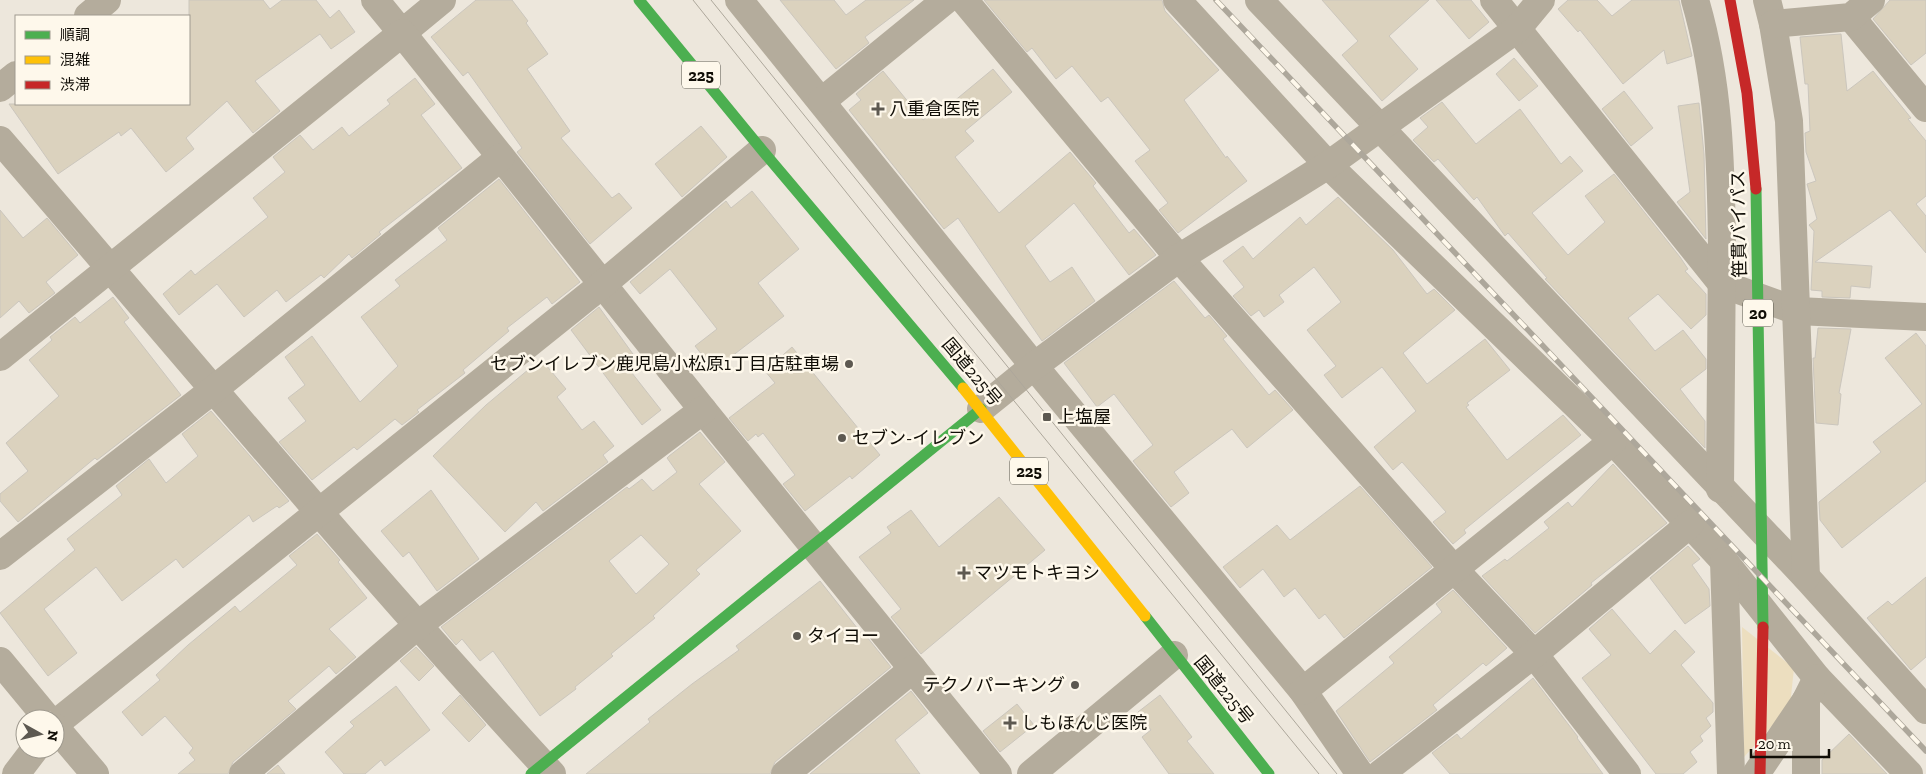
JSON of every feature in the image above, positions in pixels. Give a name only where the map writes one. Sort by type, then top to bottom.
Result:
[{"type":"main road","name":"国道225号","points":[[639,0],[762,150],[981,409],[1269,774]]},
{"type":"main road","name":"笹貫バイパス","points":[[1730,0],[1745,66],[1756,188],[1763,629],[1760,774]]},
{"type":"main road","points":[[542,771],[981,409]]},
{"type":"main road","name":"笹貫バイパス","points":[[1763,629],[1772,774]]},
{"type":"street","points":[[89,15],[108,0]]},
{"type":"street","points":[[375,0],[703,410],[998,774]]},
{"type":"street","points":[[0,357],[442,0]]},
{"type":"street","points":[[739,0],[1034,366],[1302,691],[1360,774]]},
{"type":"street","points":[[822,101],[946,0]]},
{"type":"street","points":[[964,0],[1179,258],[1453,568],[1534,654],[1627,774]]},
{"type":"street","points":[[1177,0],[1328,165],[1613,441],[1724,561],[1811,689],[1909,774]]},
{"type":"street","points":[[1259,0],[1720,490],[1922,698]]},
{"type":"street","points":[[1494,0],[1722,284],[1796,311],[1926,317]]},
{"type":"street","points":[[981,409],[1034,366],[1179,258],[1328,165],[1517,29],[1541,0]]},
{"type":"street","points":[[1695,0],[1712,75],[1719,130],[1722,193],[1720,490]]},
{"type":"street","points":[[1806,577],[1789,121],[1770,12],[1861,9],[1926,108]]},
{"type":"street","points":[[0,88],[15,76]]},
{"type":"street","points":[[0,140],[542,771]]},
{"type":"street","points":[[65,718],[319,511],[603,284],[762,150]]},
{"type":"street","points":[[0,556],[213,390],[502,157]]},
{"type":"street","points":[[243,774],[418,625],[703,410]]},
{"type":"street","points":[[1302,691],[1613,441]]},
{"type":"street","points":[[1380,774],[1534,654],[1690,524]]},
{"type":"street","points":[[1724,561],[1730,774]]},
{"type":"street","points":[[1031,774],[1174,655]]},
{"type":"street","points":[[0,661],[40,709]]},
{"type":"street","points":[[785,774],[913,669]]},
{"type":"street","points":[[1756,774],[1811,689]]},
{"type":"street","points":[[1806,774],[1811,689]]},
{"type":"street","points":[[65,738],[95,774]]},
{"type":"street","points":[[16,774],[28,759]]},
{"type":"shaded area","points":[[1742,627],[1794,668],[1790,706],[1744,757]]},
{"type":"building","points":[[189,0],[263,0],[270,9],[282,0],[316,0],[330,18],[339,10],[355,32],[331,49],[320,34],[255,81],[280,111],[253,133],[227,101],[186,138],[194,149],[166,172],[131,128],[121,136],[119,132],[58,174],[9,104],[190,105]]},
{"type":"building","points":[[476,0],[512,0],[528,21],[526,23],[548,54],[527,69],[570,131],[561,138],[612,198],[619,193],[632,208],[590,244],[517,152],[522,148],[468,72],[463,76],[431,37]]},
{"type":"building","points":[[780,0],[834,0],[846,15],[866,0],[914,0],[865,37],[869,43],[836,69]]},
{"type":"building","points":[[984,0],[1162,0],[1165,11],[1219,70],[1184,100],[1226,158],[1227,156],[1247,181],[1178,233],[1159,210],[1168,203],[1135,161],[1150,150],[1108,97],[1101,102],[1072,66],[1056,79],[1032,48],[1027,52]]},
{"type":"building","points":[[1322,0],[1429,0],[1389,36],[1418,69],[1382,101],[1342,55],[1358,41]]},
{"type":"building","points":[[1436,0],[1471,0],[1489,22],[1469,39]]},
{"type":"building","points":[[1568,0],[1597,0],[1612,16],[1632,0],[1679,0],[1692,56],[1667,64],[1664,50],[1623,84],[1580,30],[1578,32],[1558,9]]},
{"type":"building","points":[[1890,0],[1926,0],[1926,53],[1911,65],[1873,19]]},
{"type":"building","points":[[1841,34],[1847,91],[1873,71],[1911,118],[1908,119],[1926,141],[1926,196],[1916,204],[1926,216],[1926,253],[1890,210],[1815,262],[1872,266],[1870,288],[1851,286],[1850,298],[1822,297],[1822,291],[1811,290],[1814,231],[1809,225],[1817,219],[1807,184],[1816,181],[1806,152],[1805,133],[1810,131],[1808,84],[1805,84],[1800,37]]},
{"type":"building","points":[[1514,58],[1538,86],[1519,101],[1496,74]]},
{"type":"building","points":[[993,69],[1012,92],[965,131],[974,141],[955,157],[999,213],[1070,152],[1096,183],[1093,186],[1129,233],[1134,229],[1156,255],[1129,275],[1074,203],[1025,246],[1050,282],[1072,267],[1095,301],[1042,341],[958,218],[944,229],[849,110],[861,100],[856,94],[883,71],[923,120],[944,104],[947,107]]},
{"type":"building","points":[[415,78],[435,104],[421,115],[462,168],[379,232],[381,234],[352,258],[349,254],[324,278],[321,275],[286,302],[277,290],[244,317],[217,284],[179,315],[163,294],[191,270],[195,275],[268,217],[253,198],[285,172],[273,157],[300,135],[313,150],[342,127],[349,136],[390,104],[387,100]]},
{"type":"building","points":[[1624,91],[1653,128],[1631,146],[1602,109]]},
{"type":"building","points":[[1442,102],[1476,144],[1520,109],[1561,164],[1570,156],[1583,171],[1532,213],[1568,255],[1605,222],[1585,196],[1614,174],[1680,257],[1688,269],[1685,271],[1706,294],[1706,315],[1691,329],[1658,294],[1628,318],[1655,351],[1683,330],[1706,359],[1706,369],[1680,389],[1705,421],[1705,448],[1545,279],[1547,278],[1508,233],[1505,236],[1477,197],[1474,200],[1438,159],[1434,162],[1413,140],[1428,127],[1420,118]]},
{"type":"building","points":[[1699,103],[1704,154],[1706,239],[1677,202],[1690,192],[1678,106]]},
{"type":"building","points":[[701,126],[727,157],[682,197],[655,164]]},
{"type":"building","points":[[499,179],[580,282],[552,304],[547,297],[507,328],[509,331],[463,370],[465,373],[417,410],[419,412],[402,425],[395,419],[357,450],[354,447],[312,480],[279,442],[306,421],[288,398],[305,385],[285,357],[312,336],[360,402],[398,366],[361,317],[400,286],[395,280],[447,240],[438,228]]},
{"type":"building","points":[[752,191],[799,249],[758,283],[784,316],[714,370],[695,346],[717,329],[670,269],[640,294],[630,282],[726,201],[731,208]]},
{"type":"building","points":[[1338,197],[1393,250],[1427,294],[1434,289],[1455,310],[1403,353],[1427,384],[1485,339],[1510,370],[1467,403],[1469,405],[1466,407],[1507,460],[1563,415],[1581,435],[1464,530],[1466,533],[1453,544],[1433,522],[1446,512],[1402,462],[1393,470],[1374,447],[1416,411],[1382,367],[1342,398],[1324,375],[1336,366],[1307,330],[1341,302],[1314,267],[1279,295],[1284,302],[1264,317],[1259,310],[1251,316],[1233,296],[1244,287],[1223,261],[1243,246],[1253,259],[1300,217],[1306,225]]},
{"type":"building","points":[[0,210],[23,238],[47,218],[78,255],[46,282],[55,293],[29,313],[19,301],[0,318]]},
{"type":"building","points":[[1174,281],[1205,318],[1209,315],[1227,336],[1223,339],[1269,395],[1275,390],[1293,410],[1247,448],[1232,429],[1174,472],[1189,493],[1171,507],[1133,461],[1153,445],[1114,394],[1097,407],[1064,363]]},
{"type":"building","points":[[113,297],[129,318],[124,322],[181,395],[97,460],[95,458],[18,522],[0,501],[0,494],[28,471],[6,443],[59,396],[29,360],[52,340],[50,337],[75,317],[80,323]]},
{"type":"building","points":[[599,307],[638,361],[628,368],[661,410],[642,425],[571,330]]},
{"type":"building","points":[[1818,328],[1851,329],[1839,393],[1841,394],[1838,425],[1816,423],[1813,358],[1815,358]]},
{"type":"building","points":[[1916,333],[1926,346],[1926,481],[1842,548],[1820,520],[1819,502],[1881,452],[1873,442],[1922,404],[1885,358]]},
{"type":"building","points":[[792,347],[880,455],[852,479],[850,476],[805,511],[783,484],[795,475],[763,433],[758,437],[756,434],[748,441],[729,418],[775,383],[765,371]]},
{"type":"building","points":[[541,359],[566,389],[557,397],[582,430],[594,421],[614,446],[603,455],[608,462],[543,511],[536,502],[505,532],[433,456],[486,405]]},
{"type":"building","points":[[211,411],[289,501],[279,508],[277,506],[253,522],[249,515],[183,568],[176,559],[122,601],[96,567],[44,609],[77,653],[48,676],[0,613],[75,550],[67,539],[122,495],[116,486],[149,459],[166,483],[198,456],[182,434]]},
{"type":"building","points":[[700,432],[725,462],[699,484],[741,531],[696,570],[700,574],[653,616],[655,618],[611,654],[613,656],[575,687],[576,689],[540,716],[493,651],[480,661],[462,639],[456,645],[441,627],[627,487],[629,489],[642,479],[653,491],[677,472],[667,458]],"holes":[[[641,535],[669,564],[636,594],[609,561]]]},
{"type":"building","points":[[1613,464],[1667,523],[1591,583],[1592,585],[1535,633],[1482,576],[1505,559],[1507,561],[1549,528],[1544,522],[1568,502],[1572,507]]},
{"type":"building","points":[[1360,486],[1432,567],[1344,638],[1325,614],[1319,619],[1295,588],[1284,597],[1263,569],[1240,588],[1223,567],[1277,525],[1290,540]]},
{"type":"building","points":[[431,490],[479,559],[437,591],[409,552],[403,557],[381,531]]},
{"type":"building","name":"マツモトキヨシ","points":[[999,497],[1045,550],[921,654],[891,617],[901,609],[859,557],[891,533],[887,527],[911,510],[939,547]]},
{"type":"building","points":[[317,534],[340,560],[338,562],[367,598],[329,629],[356,657],[336,674],[329,666],[288,701],[296,709],[233,762],[228,774],[178,774],[195,760],[189,753],[193,748],[165,716],[142,736],[122,712],[160,680],[156,675],[188,645],[235,606],[240,612],[297,565],[289,556]]},
{"type":"building","points":[[1688,546],[1700,559],[1692,565],[1709,589],[1710,606],[1685,624],[1650,578]]},
{"type":"building","points":[[1926,577],[1926,657],[1911,670],[1867,618],[1888,601],[1892,605]]},
{"type":"building","points":[[820,581],[865,638],[867,637],[891,667],[775,762],[770,774],[586,774],[650,722],[648,719],[739,650],[736,646]]},
{"type":"building","points":[[1453,590],[1507,648],[1486,666],[1483,663],[1433,705],[1437,710],[1370,762],[1336,711],[1394,663],[1389,657],[1442,612],[1436,604]]},
{"type":"building","points":[[1612,609],[1650,654],[1675,630],[1695,652],[1681,665],[1713,703],[1713,712],[1706,718],[1711,726],[1700,736],[1703,741],[1690,752],[1697,762],[1683,774],[1656,774],[1582,678],[1611,655],[1589,629]]},
{"type":"building","points":[[416,647],[434,666],[419,681],[400,661]]},
{"type":"building","points":[[1533,678],[1578,737],[1603,774],[1450,774],[1432,753],[1457,734],[1461,739]]},
{"type":"building","points":[[396,686],[430,730],[385,766],[381,760],[365,774],[344,774],[325,752],[354,726],[350,722]]},
{"type":"building","points":[[911,691],[928,713],[895,740],[920,774],[810,774]]},
{"type":"building","points":[[460,695],[486,725],[469,742],[442,713]]},
{"type":"building","points":[[1160,695],[1192,737],[1187,741],[1214,774],[1169,774],[1142,737],[1151,730],[1138,712]]},
{"type":"building","points":[[1017,704],[1034,725],[1000,752],[983,731]]},
{"type":"building","points":[[1849,734],[1887,774],[1822,774],[1822,760]]},
{"type":"building","points":[[278,765],[285,774],[267,774]]},
{"type":"tram line","points":[[693,0],[952,325],[1319,774]]},
{"type":"tram line","points":[[711,0],[1337,774]]},
{"type":"railway","points":[[1216,0],[1926,751]]},
{"type":"traffic: fast","points":[[639,0],[762,150],[963,388]]},
{"type":"traffic: fast","points":[[1756,189],[1763,627]]},
{"type":"traffic: fast","points":[[531,774],[981,409]]},
{"type":"traffic: fast","points":[[1145,616],[1269,774]]},
{"type":"traffic: slow","points":[[963,388],[1145,616]]},
{"type":"traffic: jam","points":[[1730,0],[1747,93],[1756,189]]},
{"type":"traffic: jam","points":[[1760,774],[1763,627]]},
{"type":"place","name":"八重倉医院","points":[[878,109]]},
{"type":"place","name":"セブンイレブン鹿児島小松原1丁目店駐車場","points":[[849,364]]},
{"type":"place","name":"上塩屋","points":[[1047,417]]},
{"type":"place","name":"セブン-イレブン","points":[[842,438]]},
{"type":"place","name":"マツモトキヨシ","points":[[964,573]]},
{"type":"place","name":"タイヨー","points":[[797,636]]},
{"type":"place","name":"テクノパーキング","points":[[1075,685]]},
{"type":"place","name":"しもほんじ医院","points":[[1010,723]]}]
